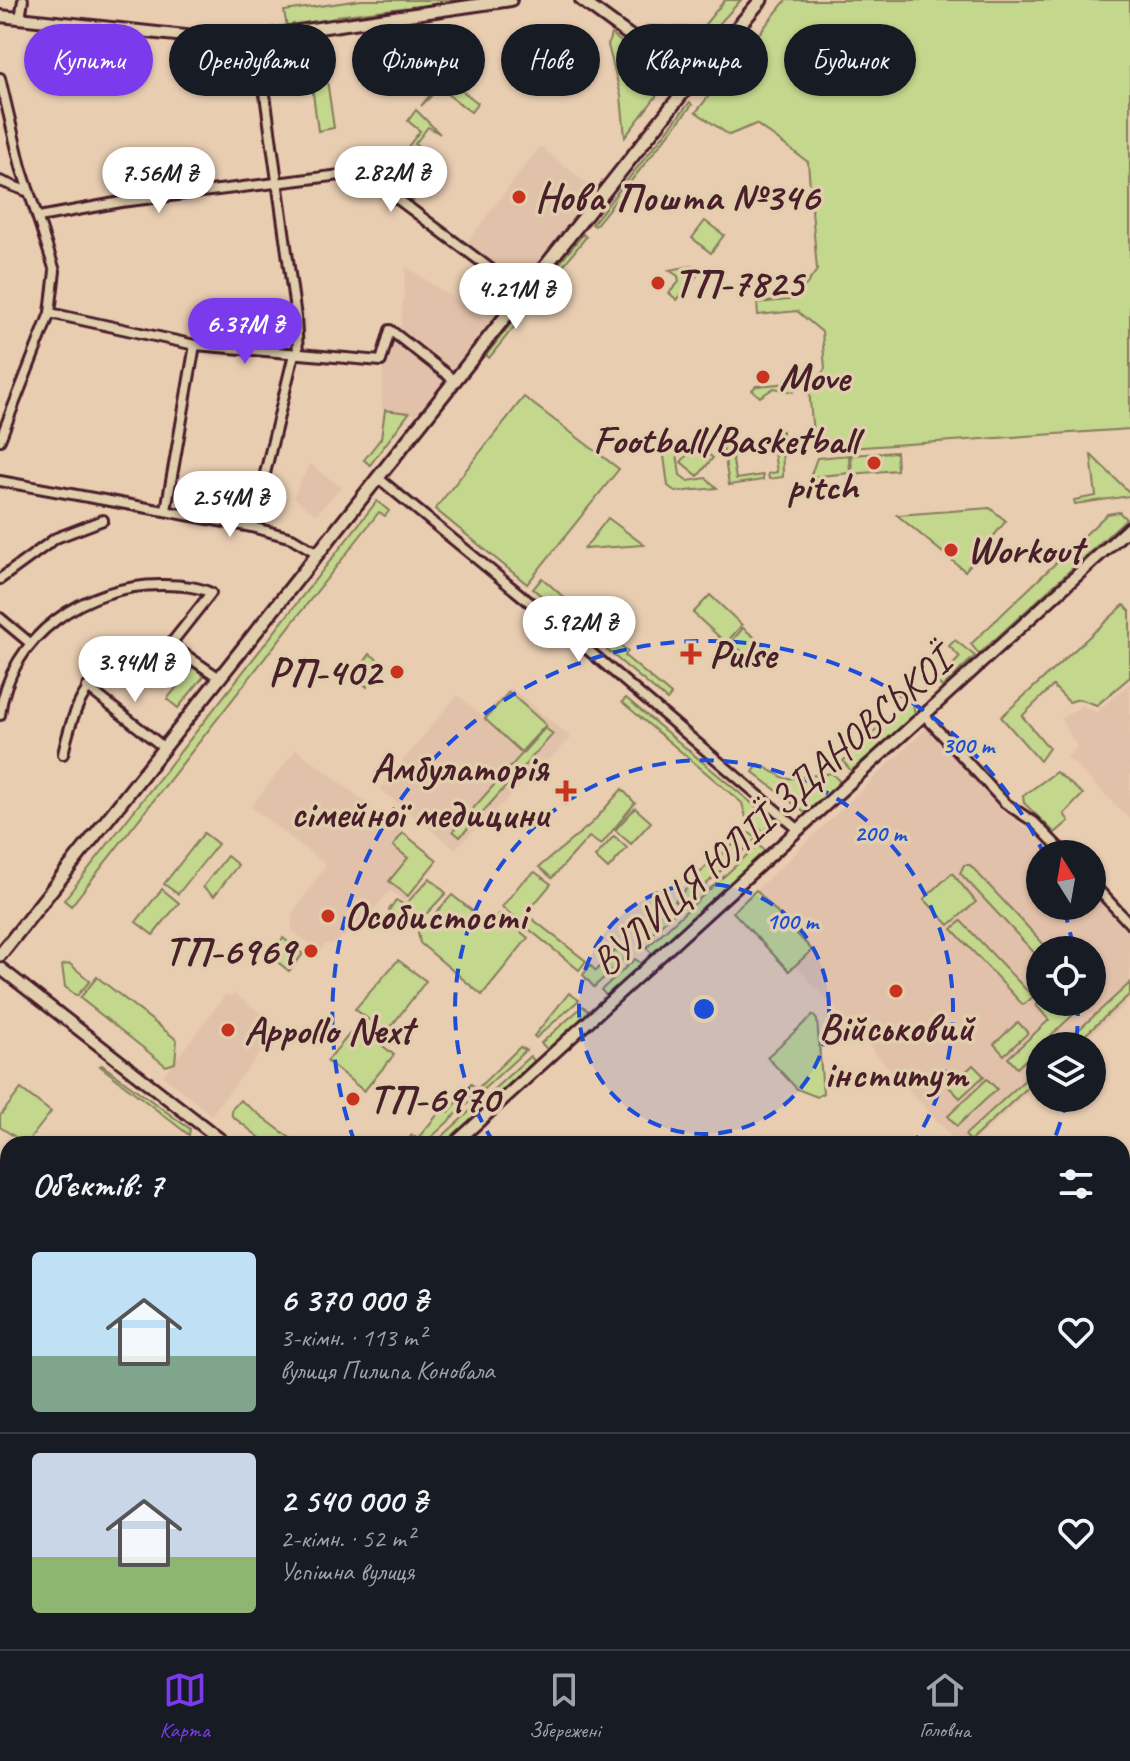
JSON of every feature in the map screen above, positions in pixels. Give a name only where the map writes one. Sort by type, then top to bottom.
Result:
[{"type":"main road","points":[[741,24],[761,0]]},
{"type":"main road","points":[[2,947],[377,477],[450,376],[524,294],[680,96]]},
{"type":"street","points":[[20,19],[23,0]]},
{"type":"street","points":[[336,28],[511,0]]},
{"type":"street","points":[[581,0],[616,26]]},
{"type":"street","points":[[0,16],[169,35]]},
{"type":"street","points":[[0,78],[29,192],[55,271],[50,313],[0,440]]},
{"type":"street","points":[[252,527],[296,354],[296,317],[265,96]]},
{"type":"street","points":[[39,217],[121,202],[360,174],[524,294]]},
{"type":"street","points":[[0,181],[29,192]]},
{"type":"street","points":[[50,313],[195,345],[381,361],[390,330],[450,376]]},
{"type":"street","points":[[166,510],[195,345]]},
{"type":"street","points":[[377,477],[594,655],[799,830]]},
{"type":"street","points":[[0,481],[252,527],[292,538],[317,553]]},
{"type":"street","points":[[0,579],[56,538],[103,520]]},
{"type":"street","name":"ВУЛИЦЯ ЮЛІЇ ЗДАНОВСЬКОЇ","points":[[463,1136],[1130,527]]},
{"type":"street","points":[[0,715],[8,681],[30,643],[83,602],[119,587],[168,585],[211,593],[173,641],[177,649],[218,677]]},
{"type":"street","points":[[0,618],[30,643]]},
{"type":"street","points":[[63,754],[73,713],[87,687],[123,661],[177,649]]},
{"type":"street","points":[[87,687],[162,746]]},
{"type":"street","points":[[925,716],[1005,803],[1034,822],[1051,840]]},
{"type":"street","points":[[1106,898],[1130,924]]},
{"type":"street","points":[[0,968],[216,1136]]},
{"type":"shaded area","points":[[540,146],[595,190],[518,287],[464,246]]},
{"type":"shaded area","points":[[406,266],[491,325],[417,415],[382,409],[383,365],[392,337],[401,326]]},
{"type":"shaded area","points":[[310,464],[341,487],[316,515],[293,497]]},
{"type":"shaded area","points":[[1130,683],[1130,819],[1067,757],[1077,747],[1061,719],[1082,705],[1096,712]]},
{"type":"shaded area","points":[[510,687],[571,738],[455,849],[380,789],[457,695],[483,716]]},
{"type":"shaded area","points":[[928,727],[1025,829],[1040,817],[1061,840],[1026,840],[1026,920],[1106,920],[1106,888],[1130,914],[1130,1000],[1095,1032],[1026,1032],[1026,1095],[980,1136],[951,1136],[796,966],[789,971],[733,912]]},
{"type":"shaded area","points":[[296,749],[367,803],[363,809],[387,829],[392,824],[437,860],[404,901],[390,890],[362,925],[331,945],[327,943],[320,951],[292,931],[292,914],[326,865],[251,807]]},
{"type":"shaded area","points":[[234,993],[280,1028],[211,1115],[163,1076],[226,994],[231,997]]},
{"type":"green space","points":[[361,0],[467,0],[337,16],[332,20],[306,24],[286,24],[284,11]]},
{"type":"green space","points":[[725,0],[741,0],[719,24],[705,24]]},
{"type":"green space","points":[[786,0],[1130,0],[1130,429],[818,450],[814,446],[809,389],[825,369],[822,332],[797,311],[758,315],[757,303],[796,299],[817,270],[808,162],[756,124],[729,135],[696,112],[709,96],[768,96],[767,24]]},
{"type":"green space","points":[[611,34],[616,38],[616,76],[608,45]]},
{"type":"green space","points":[[313,96],[329,96],[334,128],[318,131]]},
{"type":"green space","points":[[450,96],[469,96],[478,103],[471,112]]},
{"type":"green space","points":[[621,96],[656,96],[625,137]]},
{"type":"green space","points":[[690,102],[692,105],[595,226],[592,224]]},
{"type":"green space","points":[[416,110],[440,134],[428,127],[415,144],[439,163],[436,168],[407,148],[420,131],[408,121]]},
{"type":"green space","points":[[427,163],[436,171],[412,202],[395,187],[404,193]]},
{"type":"green space","points":[[705,221],[724,235],[711,253],[692,238]]},
{"type":"green space","points":[[583,234],[586,237],[489,358],[486,355]]},
{"type":"green space","points":[[692,266],[700,272],[677,300],[669,293],[679,282],[678,276],[669,270]]},
{"type":"green space","points":[[798,373],[804,379],[793,392],[774,388],[760,397],[752,390],[756,386],[790,383]]},
{"type":"green space","points":[[524,397],[619,469],[527,584],[435,509]]},
{"type":"green space","points":[[385,410],[409,413],[370,465],[364,460],[381,438]]},
{"type":"green space","points":[[720,427],[728,431],[736,479],[763,475],[763,480],[729,485]]},
{"type":"green space","points":[[782,431],[783,477],[769,479],[768,474],[777,472],[771,433]]},
{"type":"green space","points":[[662,441],[677,453],[680,475],[688,481],[706,478],[717,488],[676,492],[668,486]]},
{"type":"green space","points":[[696,444],[713,458],[698,476],[681,462]]},
{"type":"green space","name":"Football/Basketball pitch","points":[[896,452],[897,470],[852,474],[851,455]]},
{"type":"green space","points":[[849,455],[850,473],[810,477],[817,458]]},
{"type":"green space","points":[[1091,455],[1130,496],[1075,504],[1074,500],[1096,496]]},
{"type":"green space","points":[[377,501],[389,511],[385,516],[379,512],[71,906],[64,900]]},
{"type":"green space","points":[[990,508],[1006,521],[965,571],[897,515]]},
{"type":"green space","points":[[1119,512],[1126,519],[979,654],[971,644],[1107,514]]},
{"type":"green space","points":[[608,518],[644,545],[584,549]]},
{"type":"green space","points":[[542,578],[601,630],[595,638],[533,589]]},
{"type":"green space","points":[[710,595],[742,625],[726,643],[693,613]]},
{"type":"green space","points":[[1124,605],[1130,611],[1130,677],[1097,705],[1079,699],[1069,702],[1053,686],[1022,716],[1049,748],[1040,761],[1001,717]]},
{"type":"green space","points":[[743,628],[769,649],[756,664],[731,642]]},
{"type":"green space","points":[[955,640],[975,656],[942,687],[937,682],[960,657],[949,646]]},
{"type":"green space","points":[[614,641],[628,651],[625,656],[671,695],[667,700],[607,650]]},
{"type":"green space","points":[[370,654],[384,664],[367,687],[354,676]]},
{"type":"green space","points":[[193,667],[204,676],[178,708],[167,699]]},
{"type":"green space","points":[[509,692],[546,725],[521,752],[485,719]]},
{"type":"green space","points":[[626,698],[773,821],[764,832],[746,817],[742,803],[622,702]]},
{"type":"green space","points":[[907,700],[913,703],[915,715],[851,771],[843,761]]},
{"type":"green space","points":[[545,728],[553,734],[460,837],[453,831]]},
{"type":"green space","points":[[759,764],[786,779],[832,773],[841,783],[805,813],[753,772]]},
{"type":"green space","points":[[1056,772],[1083,794],[1064,814],[1069,821],[1055,833],[1024,803],[1023,796]]},
{"type":"green space","points":[[622,789],[635,803],[601,845],[589,837],[552,878],[539,867],[592,823]]},
{"type":"green space","points":[[635,808],[651,822],[631,844],[615,830]]},
{"type":"green space","points":[[204,833],[218,844],[178,894],[164,884]]},
{"type":"green space","points":[[403,833],[437,860],[408,896],[389,881],[408,858],[393,846]]},
{"type":"green space","points":[[749,833],[757,838],[681,907],[675,901],[706,866],[710,869],[725,851]]},
{"type":"green space","points":[[614,836],[627,848],[608,869],[595,857]]},
{"type":"green space","points":[[758,845],[769,854],[661,952],[653,954],[646,948]]},
{"type":"green space","points":[[227,856],[238,865],[214,896],[203,887]]},
{"type":"green space","points":[[964,865],[970,865],[1036,936],[1026,936],[1026,944],[960,873]]},
{"type":"green space","points":[[535,872],[551,884],[526,914],[586,961],[579,970],[502,907],[522,882]]},
{"type":"green space","points":[[952,873],[976,902],[949,925],[924,899]]},
{"type":"green space","points":[[430,878],[446,893],[413,928],[389,910],[396,900],[405,905]]},
{"type":"green space","points":[[162,889],[179,903],[153,935],[136,922]]},
{"type":"green space","points":[[756,890],[812,950],[789,971],[733,912]]},
{"type":"green space","points":[[452,895],[490,925],[499,914],[528,938],[482,995],[420,943],[418,932]]},
{"type":"green space","points":[[667,905],[677,910],[639,945],[645,929]]},
{"type":"green space","points":[[961,921],[1026,990],[1026,1003],[1023,1005],[952,929]]},
{"type":"green space","points":[[283,938],[303,954],[289,971],[269,955]]},
{"type":"green space","points":[[616,950],[630,953],[594,987],[583,975],[590,965],[596,971]]},
{"type":"green space","points":[[635,959],[641,963],[639,970],[609,998],[601,990]]},
{"type":"green space","points":[[398,960],[426,981],[386,1033],[355,1009]]},
{"type":"green space","points":[[70,964],[90,981],[77,996],[65,987],[62,965]]},
{"type":"green space","points":[[97,977],[177,1040],[175,1063],[166,1066],[80,998]]},
{"type":"green space","points":[[1130,983],[1130,994],[1106,1016],[1106,1005]]},
{"type":"green space","points":[[569,993],[579,1000],[536,1038],[534,1036]]},
{"type":"green space","points":[[583,1006],[591,1014],[549,1051],[541,1043]]},
{"type":"green space","points":[[813,1015],[817,1020],[823,1093],[817,1097],[797,1089],[767,1057]]},
{"type":"green space","points":[[1046,1016],[1072,1016],[1055,1032],[1036,1032],[1049,1020]]},
{"type":"green space","points":[[1094,1016],[1106,1016],[1088,1032],[1076,1032]]},
{"type":"green space","points":[[1018,1022],[1027,1032],[1004,1055],[994,1044]]},
{"type":"green space","points":[[357,1025],[394,1055],[364,1091],[327,1061]]},
{"type":"green space","points":[[1026,1041],[1026,1059],[1017,1068],[1008,1058]]},
{"type":"green space","points":[[520,1047],[526,1050],[433,1136],[420,1136],[443,1108],[449,1112],[471,1084],[477,1089]]},
{"type":"green space","points":[[530,1056],[536,1063],[457,1136],[443,1136]]},
{"type":"green space","points":[[973,1065],[984,1076],[960,1098],[949,1087]]},
{"type":"green space","points":[[100,1066],[190,1129],[189,1135]]},
{"type":"green space","points":[[987,1079],[997,1089],[957,1126],[948,1116]]},
{"type":"green space","points":[[1026,1079],[1026,1089],[975,1136],[966,1136]]},
{"type":"green space","points":[[21,1089],[51,1112],[32,1136],[14,1136],[0,1127],[0,1116]]},
{"type":"green space","points":[[240,1100],[287,1136],[258,1136],[232,1116],[231,1110]]},
{"type":"place","name":"Нова Пошта №346","points":[[519,197]]},
{"type":"place","name":"ТП-7825","points":[[658,283]]},
{"type":"place","name":"Move","points":[[763,377]]},
{"type":"place","name":"Football/Basketball pitch","points":[[874,463]]},
{"type":"place","name":"Workout","points":[[951,550]]},
{"type":"place","name":"Pulse","points":[[691,654]]},
{"type":"place","name":"РП-402","points":[[397,672]]},
{"type":"place","name":"Амбулаторія сімейної медицини","points":[[566,791]]},
{"type":"place","name":"Особистості","points":[[328,916]]},
{"type":"place","name":"ТП-6969","points":[[311,951]]},
{"type":"place","name":"Військовий інститут","points":[[896,991]]},
{"type":"place","name":"Appollo Next","points":[[228,1030]]},
{"type":"place","name":"ТП-6970","points":[[353,1099]]}]
